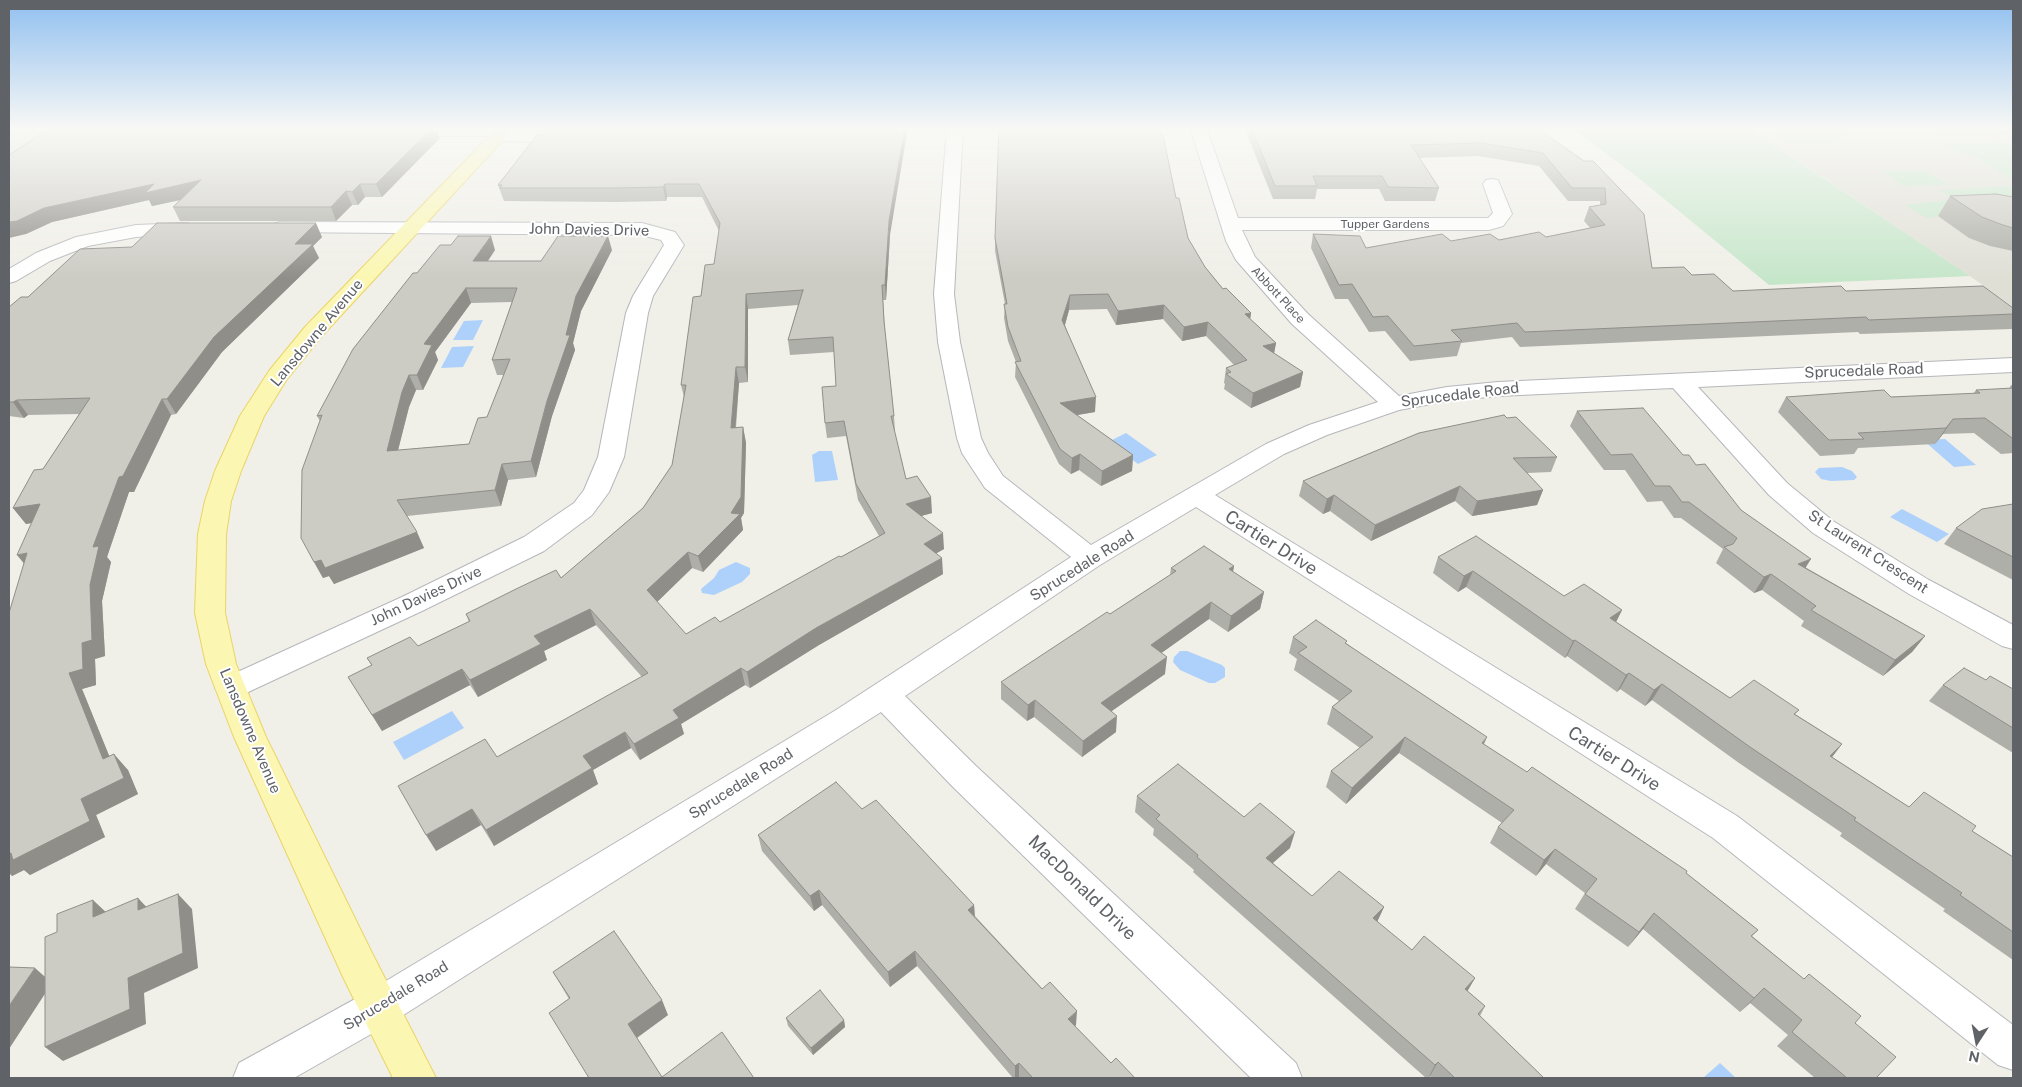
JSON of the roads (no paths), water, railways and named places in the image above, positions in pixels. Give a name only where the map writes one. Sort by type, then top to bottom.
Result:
[{"type":"main road","name":"Lansdowne Avenue","points":[[415,1078],[357,964],[250,737],[230,688],[215,640],[209,586],[212,534],[218,501],[228,471],[252,416],[277,376],[313,332],[459,178]]},
{"type":"street","points":[[952,178],[944,294],[949,342],[969,438],[975,453],[994,482],[1090,558]]},
{"type":"street","name":"Abbott Place","points":[[1215,178],[1236,241],[1258,275],[1300,319],[1394,404]]},
{"type":"street","name":"Tupper Gardens","points":[[1231,224],[1490,224],[1496,222],[1503,214],[1492,184]]},
{"type":"street","name":"John Davies Drive","points":[[230,688],[412,604],[534,544],[583,509],[596,492],[606,474],[622,406],[637,313],[648,287],[674,245],[668,236],[642,229],[258,228]]},
{"type":"street","points":[[9,278],[43,257],[83,242],[136,231],[204,229]]},
{"type":"street","name":"Sprucedale Road","points":[[254,1078],[380,1007],[884,695],[1090,558],[1275,449],[1318,430],[1394,404],[1448,394],[1498,389],[1678,379],[2013,365]]},
{"type":"street","name":"St Laurent Crescent","points":[[1678,379],[1778,489],[1824,527],[1920,587],[2013,638]]},
{"type":"street","name":"Cartier Drive","points":[[1196,495],[1652,783],[1726,827],[2013,1050]]},
{"type":"street","name":"MacDonald Drive","points":[[884,695],[964,776],[1281,1078]]},
{"type":"water","points":[[483,320],[473,340],[453,340],[464,321]]},
{"type":"water","points":[[474,346],[463,367],[441,368],[452,347]]},
{"type":"water","points":[[1126,433],[1157,455],[1138,464],[1108,442]]},
{"type":"water","points":[[1945,439],[1976,465],[1954,467],[1923,440]]},
{"type":"water","points":[[819,451],[832,451],[838,480],[815,482],[812,455]]},
{"type":"water","points":[[1842,467],[1852,471],[1857,477],[1854,480],[1831,481],[1821,479],[1815,472],[1819,468]]},
{"type":"water","points":[[1902,509],[1949,534],[1937,542],[1890,517]]},
{"type":"water","points":[[736,562],[750,568],[750,574],[742,582],[714,595],[702,593],[701,589],[714,578],[719,570]]},
{"type":"water","points":[[1180,651],[1187,651],[1222,665],[1225,668],[1225,677],[1215,683],[1209,683],[1180,670],[1173,662],[1174,657]]},
{"type":"water","points":[[452,711],[464,728],[404,760],[393,742]]},
{"type":"water","points":[[1720,1063],[1736,1078],[1703,1078]]}]
